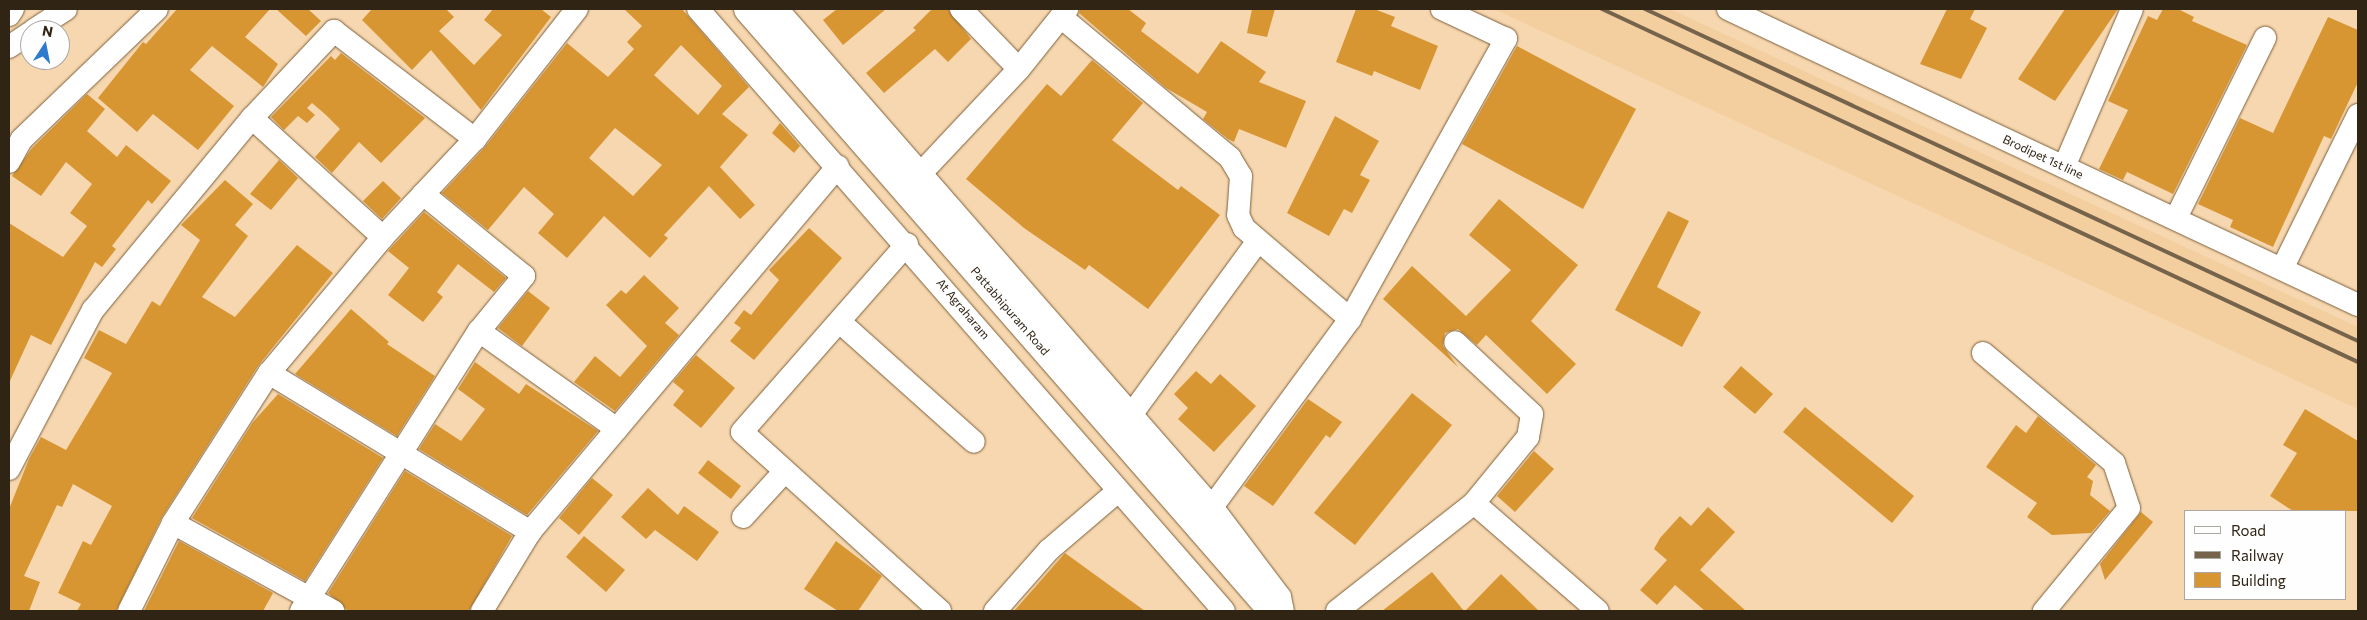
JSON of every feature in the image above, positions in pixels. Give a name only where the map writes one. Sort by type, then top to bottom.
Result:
[{"type":"street","points":[[9,15],[13,9]]},
{"type":"street","points":[[49,20],[66,9]]},
{"type":"street","points":[[9,162],[22,139],[157,9]]},
{"type":"street","points":[[129,611],[173,523],[269,373],[383,237],[475,139],[577,9]]},
{"type":"street","name":"At Agraharam","points":[[698,9],[907,244],[1117,492],[1224,611]]},
{"type":"street","name":"Pattabhipuram Road","points":[[731,9],[1078,401],[1273,611]]},
{"type":"street","name":"Pattabhipuram Road","points":[[748,9],[1078,401],[1249,611]]},
{"type":"street","points":[[777,9],[922,172],[1212,507],[1280,598],[1283,611]]},
{"type":"street","points":[[961,9],[1019,69]]},
{"type":"street","points":[[1212,507],[1350,319],[1506,39],[1442,9]]},
{"type":"street","name":"Brodipet 1st line","points":[[1728,9],[2358,305]]},
{"type":"street","points":[[2064,167],[2132,9]]},
{"type":"street","points":[[922,172],[1019,69],[1064,13],[1238,166],[1238,215],[1258,241],[1350,319]]},
{"type":"street","points":[[9,469],[93,310],[252,118],[334,31],[475,139]]},
{"type":"street","points":[[2176,218],[2265,38]]},
{"type":"street","points":[[9,47],[20,40]]},
{"type":"street","points":[[2282,269],[2358,115]]},
{"type":"street","points":[[252,118],[383,237]]},
{"type":"street","points":[[482,611],[530,532],[838,166]]},
{"type":"street","points":[[304,605],[480,331],[524,276],[423,194]]},
{"type":"street","points":[[1131,415],[1258,241]]},
{"type":"street","points":[[907,244],[841,323],[742,432],[940,611]]},
{"type":"street","points":[[841,323],[974,442]]},
{"type":"street","points":[[480,331],[617,429]]},
{"type":"street","points":[[1337,611],[1474,503],[1528,437],[1533,424],[1532,414],[1455,342]]},
{"type":"street","points":[[1983,353],[2114,463],[2129,508],[2044,611]]},
{"type":"street","points":[[269,373],[402,452],[530,532]]},
{"type":"street","points":[[743,518],[785,471]]},
{"type":"street","points":[[995,611],[1050,550],[1117,492]]},
{"type":"street","points":[[1474,503],[1598,611]]},
{"type":"street","points":[[173,523],[304,605],[333,611]]},
{"type":"shaded area","points":[[1494,9],[1670,9],[2358,327],[2358,409]]},
{"type":"building","points":[[177,9],[270,9],[245,37],[278,64],[263,87],[212,46],[190,70],[234,106],[198,150],[153,114],[137,132],[98,98],[143,42],[146,44]]},
{"type":"building","points":[[276,9],[308,9],[321,21],[306,36]]},
{"type":"building","points":[[372,9],[446,9],[454,17],[439,31],[474,65],[502,35],[484,20],[493,9],[541,9],[551,17],[481,110],[431,50],[412,70],[362,20]]},
{"type":"building","points":[[624,9],[682,9],[749,87],[722,114],[748,135],[720,167],[755,205],[740,219],[709,186],[664,235],[668,238],[650,258],[604,216],[567,258],[538,233],[554,214],[524,187],[488,230],[442,193],[485,147],[567,43],[608,77],[634,49],[627,42],[642,26]],"holes":[[[681,45],[722,86],[698,115],[654,75]],[[615,128],[662,165],[633,196],[589,158]]]},
{"type":"building","points":[[837,9],[886,9],[843,45],[823,20]]},
{"type":"building","points":[[932,9],[948,9],[971,39],[948,62],[935,49],[884,93],[866,73],[916,30],[913,28]]},
{"type":"building","points":[[1080,9],[1128,9],[1146,23],[1141,31],[1198,74],[1221,41],[1266,72],[1259,82],[1306,101],[1286,148],[1239,129],[1234,142],[1228,139],[1203,119],[1207,112],[1166,88],[1079,13]]},
{"type":"building","points":[[1252,9],[1275,9],[1267,37],[1247,33]]},
{"type":"building","points":[[1356,9],[1374,9],[1395,17],[1391,26],[1438,46],[1420,90],[1374,71],[1372,76],[1336,62]]},
{"type":"building","points":[[1947,9],[1975,9],[1970,19],[1987,28],[1961,79],[1920,64]]},
{"type":"building","points":[[2065,9],[2118,9],[2055,101],[2018,79]]},
{"type":"building","points":[[2163,9],[2178,9],[2194,17],[2192,21],[2247,45],[2173,194],[2127,172],[2123,180],[2099,169],[2128,110],[2108,101],[2148,16],[2157,20]]},
{"type":"building","points":[[2328,17],[2358,30],[2358,82],[2331,139],[2324,136],[2273,247],[2230,227],[2233,220],[2198,204],[2240,118],[2273,133]]},
{"type":"building","points":[[1517,46],[1636,109],[1583,209],[1462,144]]},
{"type":"building","points":[[341,53],[425,118],[381,163],[359,142],[332,173],[315,157],[340,129],[326,115],[312,103],[307,108],[315,115],[307,123],[298,116],[284,130],[271,117],[331,56],[335,60]]},
{"type":"building","points":[[1092,60],[1143,103],[1112,140],[1178,190],[1181,186],[1220,215],[1148,309],[1089,265],[1085,270],[1024,228],[966,179],[1047,84],[1061,96]]},
{"type":"building","points":[[87,94],[105,109],[87,131],[117,157],[126,145],[171,181],[152,204],[148,200],[112,246],[116,249],[102,267],[95,262],[51,345],[31,335],[9,383],[9,223],[63,257],[87,226],[70,213],[92,184],[66,162],[41,196],[12,176],[32,148]]},
{"type":"building","points":[[1335,116],[1379,141],[1360,175],[1370,180],[1352,213],[1344,209],[1329,236],[1287,213]]},
{"type":"building","points":[[780,123],[800,146],[794,153],[772,133]]},
{"type":"building","points":[[279,160],[298,178],[271,210],[250,194]]},
{"type":"building","points":[[225,180],[253,204],[235,225],[248,236],[202,297],[235,317],[297,245],[333,273],[258,366],[162,517],[116,611],[77,611],[81,604],[58,593],[83,541],[91,545],[112,506],[73,484],[62,507],[57,505],[24,576],[40,582],[29,611],[9,611],[9,509],[29,459],[41,437],[66,450],[112,373],[84,358],[99,330],[126,344],[152,301],[160,306],[200,240],[181,225]]},
{"type":"building","points":[[383,181],[401,198],[382,219],[363,201]]},
{"type":"building","points":[[1499,199],[1578,265],[1531,321],[1576,364],[1547,394],[1486,335],[1477,345],[1458,329],[1445,333],[1443,346],[1458,367],[1383,299],[1412,266],[1466,316],[1511,270],[1469,235]]},
{"type":"building","points":[[1668,211],[1689,221],[1657,287],[1701,312],[1682,347],[1615,310]]},
{"type":"building","points":[[424,212],[506,278],[494,292],[458,264],[437,292],[443,297],[423,322],[388,295],[409,268],[388,251]]},
{"type":"building","points":[[809,228],[842,258],[754,360],[730,341],[741,328],[734,323],[744,310],[751,315],[779,280],[769,270]]},
{"type":"building","points":[[644,275],[679,308],[665,323],[679,335],[615,411],[574,382],[595,356],[620,377],[647,346],[606,305],[621,290],[626,294]]},
{"type":"building","points":[[528,291],[550,308],[522,346],[498,328]]},
{"type":"building","points":[[351,309],[389,342],[387,344],[435,376],[397,436],[295,374]]},
{"type":"building","points":[[696,355],[735,388],[701,428],[673,405],[684,391],[673,382]]},
{"type":"building","points":[[475,362],[519,394],[526,384],[598,431],[527,515],[419,449],[435,424],[461,441],[485,409],[458,389]]},
{"type":"building","points":[[1741,366],[1773,394],[1755,414],[1723,387]]},
{"type":"building","points":[[1196,371],[1211,384],[1220,374],[1256,406],[1214,452],[1178,419],[1188,408],[1174,394]]},
{"type":"building","points":[[1412,393],[1452,425],[1355,545],[1314,513]]},
{"type":"building","points":[[278,394],[383,458],[305,581],[192,518],[253,422]]},
{"type":"building","points":[[1308,399],[1342,422],[1330,438],[1326,435],[1273,506],[1244,486]]},
{"type":"building","points":[[1805,407],[1914,496],[1892,523],[1783,432]]},
{"type":"building","points":[[2305,409],[2358,441],[2358,511],[2291,510],[2270,496],[2297,453],[2283,445]]},
{"type":"building","points":[[2038,416],[2096,465],[2087,477],[2093,481],[2090,495],[2110,511],[2091,533],[2052,535],[2027,517],[2037,503],[1986,467],[2016,425],[2026,433]]},
{"type":"building","points":[[1534,451],[1554,469],[1515,512],[1497,496]]},
{"type":"building","points":[[708,460],[741,486],[731,499],[698,473]]},
{"type":"building","points":[[405,471],[512,536],[469,611],[348,611],[328,593]]},
{"type":"building","points":[[592,478],[613,495],[579,535],[559,518]]},
{"type":"building","points":[[648,488],[678,515],[684,506],[719,532],[697,561],[655,530],[646,539],[621,517]]},
{"type":"building","points":[[1708,507],[1735,532],[1700,570],[1746,611],[1705,611],[1675,585],[1657,605],[1640,590],[1667,560],[1654,549],[1660,538],[1680,516],[1691,526]]},
{"type":"building","points":[[2141,512],[2153,522],[2105,580],[2100,564]]},
{"type":"building","points":[[584,536],[625,570],[606,592],[566,557]]},
{"type":"building","points":[[179,541],[273,593],[263,611],[144,611]]},
{"type":"building","points":[[836,541],[882,576],[858,611],[838,611],[804,589]]},
{"type":"building","points":[[1065,553],[1145,611],[1014,611]]},
{"type":"building","points":[[1432,572],[1464,611],[1382,611]]},
{"type":"building","points":[[1501,574],[1539,611],[1465,611]]},
{"type":"railway","points":[[1602,9],[2358,362]]},
{"type":"railway","points":[[1645,9],[2358,341]]}]
